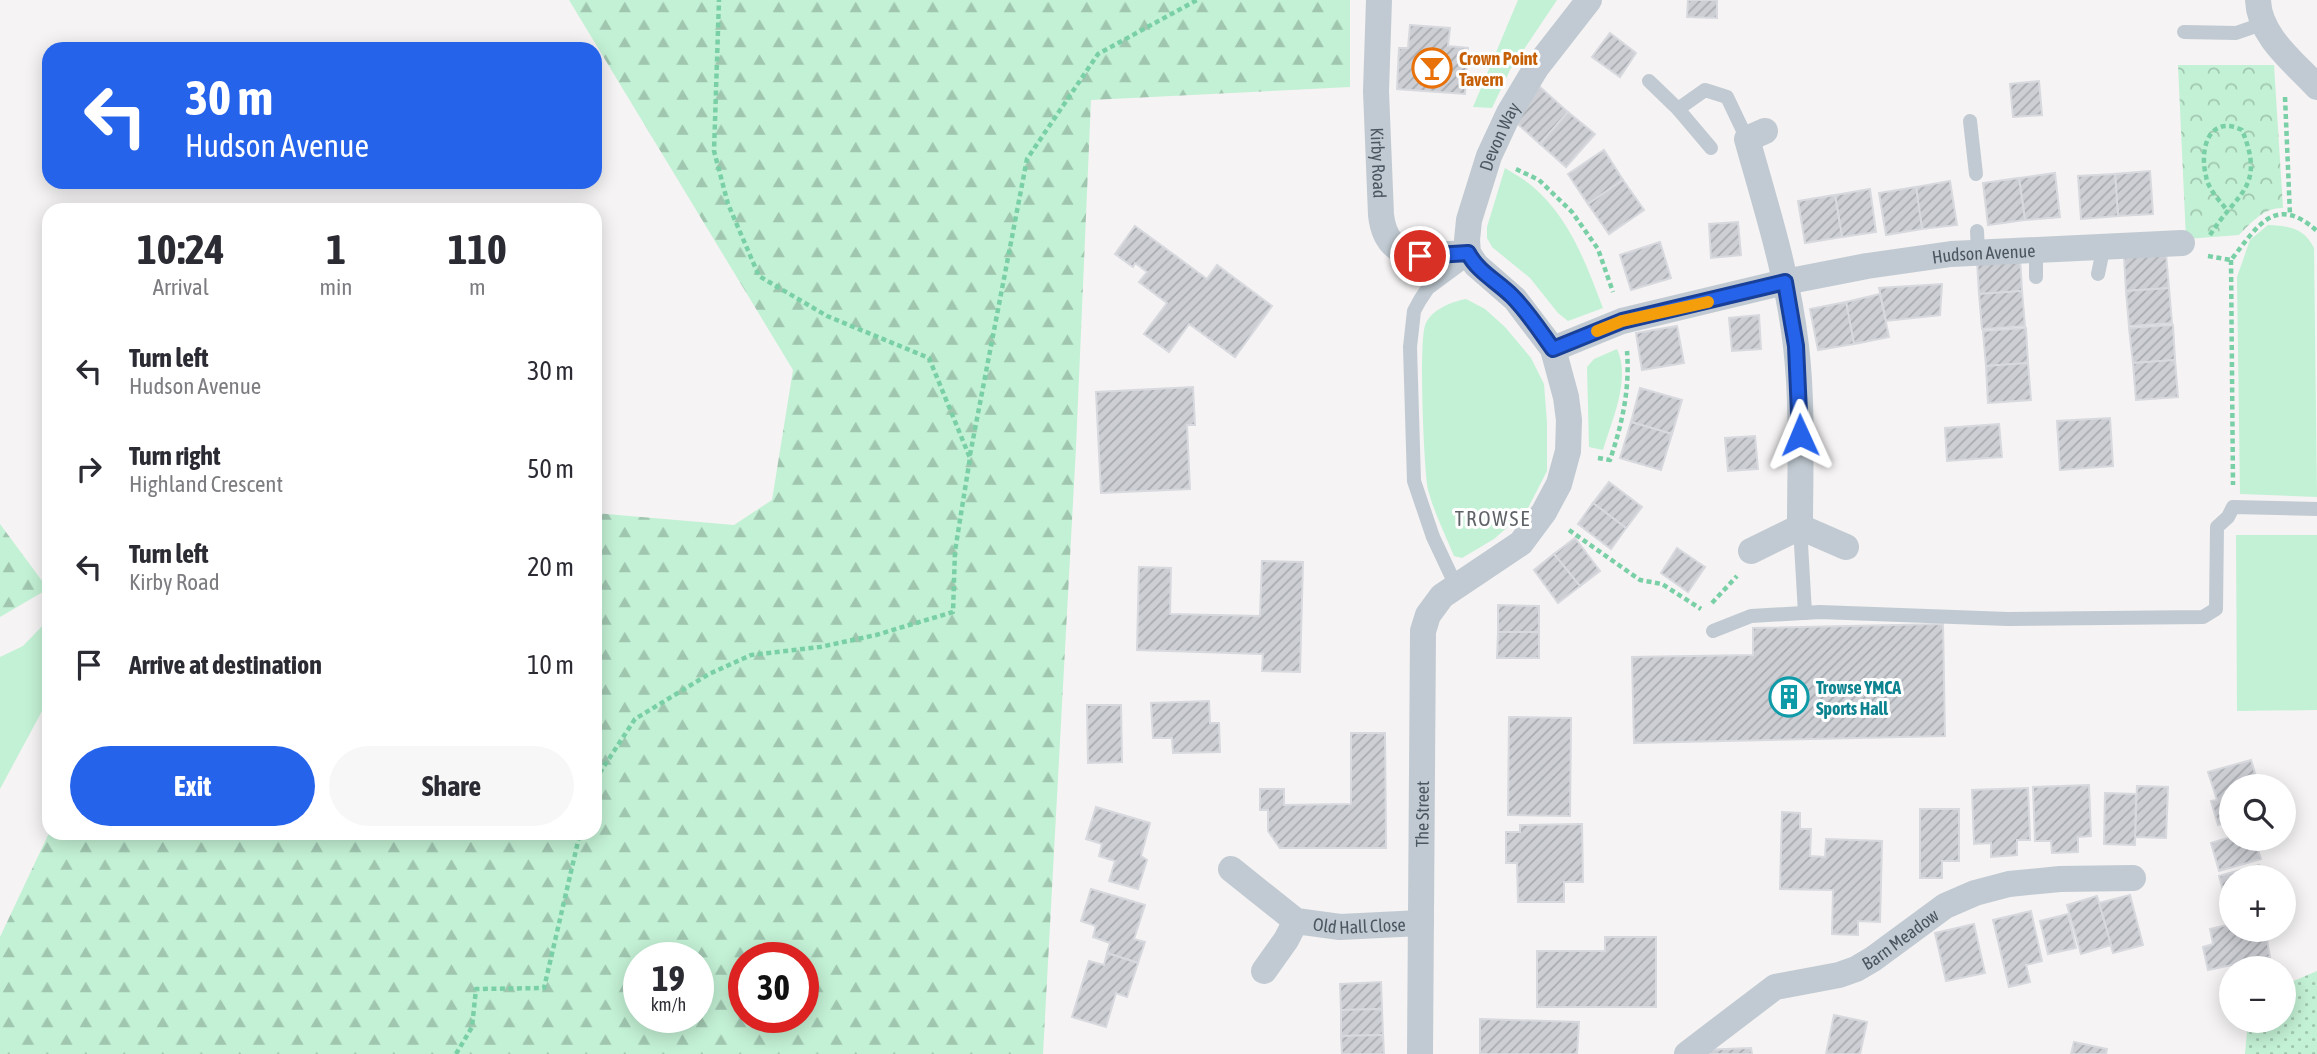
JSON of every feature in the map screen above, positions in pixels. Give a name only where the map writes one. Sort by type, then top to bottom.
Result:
[{"type":"street","name":"Kirby Road","points":[[1379,0],[1376,91],[1381,215],[1385,233],[1394,246],[1404,253],[1420,256],[1469,255]]},
{"type":"street","name":"Devon Way","points":[[1469,255],[1469,220],[1489,156],[1509,113],[1536,68],[1589,0]]},
{"type":"street","points":[[2260,12],[2293,61],[2317,87]]},
{"type":"street","points":[[1756,135],[1796,346],[1800,411],[1800,527]]},
{"type":"street","name":"Hudson Avenue","points":[[1553,349],[1622,321],[1785,282],[1867,266],[1951,254],[1977,242],[2035,250],[2182,243]]},
{"type":"street","points":[[1469,255],[1484,274],[1499,283],[1515,299],[1553,349]]},
{"type":"street","name":"The Street","points":[[1420,1054],[1423,631],[1434,603],[1521,543],[1544,512],[1559,484],[1567,451],[1566,397],[1553,349]]},
{"type":"street","points":[[1751,551],[1800,527],[1846,547]]},
{"type":"street","name":"Old Hall Close","points":[[1231,869],[1296,921],[1340,927],[1421,923]]},
{"type":"street","name":"Barn Meadow","points":[[1687,1054],[1774,987],[1839,975],[1856,969],[1945,906],[1975,893],[2009,884],[2060,879],[2133,878]]},
{"type":"street","name":"Old Hall Close","points":[[1264,971],[1296,921]]},
{"type":"lane","points":[[2184,32],[2236,33],[2260,12]]},
{"type":"lane","points":[[1649,81],[1678,109],[1711,148]]},
{"type":"lane","points":[[1678,109],[1705,90],[1727,97],[1756,135]]},
{"type":"lane","points":[[1970,121],[1976,174]]},
{"type":"lane","points":[[2098,274],[2104,245]]},
{"type":"lane","points":[[2035,250],[2036,277]]},
{"type":"lane","points":[[1457,588],[1433,537],[1414,481],[1410,346],[1414,311],[1420,300],[1428,288],[1469,255]]},
{"type":"lane","points":[[1713,631],[1751,616],[1805,613],[2008,619],[2203,617],[2216,609],[2217,527],[2228,517],[2233,507],[2317,509]]},
{"type":"lane","points":[[1800,527],[1805,613]]},
{"type":"path","points":[[719,0],[714,151],[728,204],[759,276],[827,316],[929,358],[970,458]]},
{"type":"path","points":[[602,769],[635,719],[709,674],[751,654],[820,647],[865,638],[953,612],[955,551],[970,458],[1027,159],[1098,54],[1197,0]]},
{"type":"path","points":[[2290,215],[2284,73],[2293,61]]},
{"type":"path","points":[[2208,238],[2227,209],[2236,204],[2251,176],[2251,153],[2242,130],[2231,125],[2216,127],[2209,135],[2204,159],[2206,178],[2216,197],[2227,209]]},
{"type":"path","points":[[2233,507],[2231,260],[2252,231],[2267,218],[2290,215],[2303,218],[2317,231]]},
{"type":"path","points":[[2182,243],[2210,257],[2231,260]]},
{"type":"path","points":[[2209,247],[2210,257]]},
{"type":"path","points":[[1544,512],[1640,580],[1662,584],[1705,612],[1742,571],[1751,551]]},
{"type":"path","points":[[456,1054],[472,1027],[475,989],[544,988],[578,840]]},
{"type":"green space","points":[[569,0],[1350,0],[1350,87],[1091,100],[1076,447],[1043,1054],[0,1054],[0,937],[46,840],[602,840],[602,514],[734,525],[772,500],[793,370],[602,55],[602,42],[594,42]]},
{"type":"green space","points":[[1518,0],[1557,0],[1510,70],[1492,108],[1473,107]]},
{"type":"green space","points":[[2178,65],[2274,65],[2283,208],[2264,213],[2239,235],[2186,239]]},
{"type":"green space","points":[[1505,168],[1532,186],[1557,212],[1575,242],[1603,308],[1568,321],[1558,313],[1530,278],[1492,247],[1487,238],[1487,227]]},
{"type":"green space","points":[[2268,225],[2283,226],[2301,232],[2314,248],[2317,497],[2240,494],[2237,277],[2250,240]]},
{"type":"green space","points":[[1466,299],[1485,309],[1505,327],[1531,358],[1544,384],[1547,471],[1527,510],[1494,539],[1462,558],[1454,556],[1428,490],[1423,432],[1422,352],[1429,318],[1443,307]]},
{"type":"green space","points":[[1617,349],[1621,361],[1621,386],[1603,450],[1589,447],[1587,367],[1594,359]]},
{"type":"green space","points":[[0,524],[42,581],[42,592],[0,617]]},
{"type":"green space","points":[[2236,535],[2317,535],[2317,710],[2237,711]]},
{"type":"green space","points":[[42,626],[42,711],[0,789],[0,657],[23,646]]},
{"type":"green space","points":[[2317,971],[2317,1054],[2245,1054],[2247,1033],[2296,1033],[2296,980]]},
{"type":"building","points":[[1688,0],[1717,0],[1717,18],[1687,17]]},
{"type":"building","name":"Crown Point Tavern","points":[[1410,25],[1450,28],[1448,46],[1468,48],[1465,94],[1397,89],[1399,48],[1408,48]]},
{"type":"building","points":[[1610,33],[1636,53],[1620,77],[1592,57]]},
{"type":"building","points":[[2039,81],[2042,115],[2013,117],[2010,84]]},
{"type":"building","points":[[1540,87],[1568,112],[1540,144],[1512,119]]},
{"type":"building","points":[[1568,112],[1595,134],[1566,167],[1540,144]]},
{"type":"building","points":[[1604,150],[1623,180],[1588,204],[1568,174]]},
{"type":"building","points":[[2150,171],[2153,214],[2118,216],[2115,174]]},
{"type":"building","points":[[2055,173],[2060,217],[2025,220],[2019,178]]},
{"type":"building","points":[[2115,174],[2118,216],[2081,219],[2078,176]]},
{"type":"building","points":[[2019,178],[2025,220],[1988,225],[1983,183]]},
{"type":"building","points":[[1623,180],[1644,210],[1609,234],[1588,204]]},
{"type":"building","points":[[1950,181],[1957,225],[1922,229],[1916,187]]},
{"type":"building","points":[[1916,187],[1922,229],[1886,235],[1879,193]]},
{"type":"building","points":[[1870,189],[1876,232],[1842,237],[1835,195]]},
{"type":"building","points":[[1835,195],[1842,237],[1805,243],[1798,201]]},
{"type":"building","points":[[1738,222],[1741,255],[1711,258],[1709,224]]},
{"type":"building","points":[[1135,226],[1207,279],[1217,265],[1272,306],[1235,357],[1189,324],[1169,352],[1144,334],[1167,303],[1139,282],[1147,272],[1135,263],[1133,267],[1115,254]]},
{"type":"building","points":[[1660,242],[1671,278],[1631,290],[1620,255]]},
{"type":"building","points":[[2166,254],[2169,288],[2126,291],[2124,257]]},
{"type":"building","points":[[2020,257],[2022,291],[1979,294],[1977,260]]},
{"type":"building","points":[[1942,284],[1940,315],[1886,321],[1879,288]]},
{"type":"building","points":[[2169,288],[2172,323],[2129,326],[2126,291]]},
{"type":"building","points":[[2022,291],[2025,326],[1982,329],[1979,294]]},
{"type":"building","points":[[1880,294],[1889,337],[1854,344],[1846,302]]},
{"type":"building","points":[[1846,302],[1854,344],[1818,350],[1810,309]]},
{"type":"building","points":[[1759,315],[1761,349],[1732,351],[1729,318]]},
{"type":"building","points":[[2173,325],[2175,360],[2133,363],[2129,328]]},
{"type":"building","points":[[1677,326],[1684,363],[1642,370],[1636,333]]},
{"type":"building","points":[[2026,328],[2028,363],[1986,366],[1983,331]]},
{"type":"building","points":[[2175,360],[2178,397],[2136,400],[2133,363]]},
{"type":"building","points":[[2028,363],[2031,400],[1988,403],[1986,366]]},
{"type":"building","points":[[1193,387],[1195,425],[1187,425],[1190,489],[1101,493],[1096,392]]},
{"type":"building","points":[[1640,388],[1682,400],[1672,434],[1631,422]]},
{"type":"building","points":[[2110,418],[2113,466],[2060,470],[2057,421]]},
{"type":"building","points":[[1631,422],[1672,434],[1661,470],[1620,458]]},
{"type":"building","points":[[1999,424],[2002,457],[1947,461],[1945,428]]},
{"type":"building","points":[[1755,436],[1758,469],[1728,471],[1725,438]]},
{"type":"building","points":[[1609,482],[1642,507],[1626,528],[1593,503]]},
{"type":"building","points":[[1593,503],[1626,528],[1611,549],[1578,524]]},
{"type":"building","points":[[1575,538],[1600,571],[1580,586],[1554,554]]},
{"type":"building","points":[[1677,548],[1705,567],[1688,592],[1661,573]]},
{"type":"building","points":[[1554,554],[1580,586],[1558,603],[1534,570]]},
{"type":"building","points":[[1262,561],[1303,562],[1300,672],[1262,671],[1263,654],[1137,650],[1139,567],[1171,568],[1170,614],[1260,616]]},
{"type":"building","points":[[1498,605],[1539,606],[1539,632],[1498,632]]},
{"type":"building","name":"Trowse YMCA Sports Hall","points":[[1943,624],[1945,736],[1634,743],[1632,657],[1753,655],[1753,628]]},
{"type":"building","points":[[1498,632],[1539,632],[1539,658],[1497,658]]},
{"type":"building","points":[[1209,701],[1210,723],[1219,723],[1220,752],[1173,753],[1172,738],[1153,738],[1151,703]]},
{"type":"building","points":[[1087,705],[1121,705],[1122,762],[1088,763]]},
{"type":"building","points":[[1509,717],[1571,718],[1570,816],[1508,815]]},
{"type":"building","points":[[1351,733],[1385,733],[1386,848],[1280,848],[1268,831],[1268,810],[1260,810],[1260,789],[1284,789],[1284,805],[1351,804]]},
{"type":"building","points":[[2251,760],[2255,774],[2219,774],[2218,825],[2211,801],[2217,800],[2208,772]]},
{"type":"building","points":[[2089,785],[2091,836],[2078,837],[2078,852],[2052,853],[2051,841],[2035,841],[2033,787]]},
{"type":"building","points":[[2137,786],[2168,787],[2166,838],[2135,837]]},
{"type":"building","points":[[2028,788],[2030,840],[2017,840],[2017,855],[1991,857],[1991,843],[1974,844],[1972,790]]},
{"type":"building","points":[[2105,793],[2136,794],[2135,845],[2104,844]]},
{"type":"building","points":[[1096,807],[1150,823],[1141,856],[1147,860],[1138,889],[1109,881],[1115,861],[1099,856],[1102,844],[1086,839]]},
{"type":"building","points":[[1920,809],[1959,809],[1959,861],[1942,861],[1942,878],[1920,878]]},
{"type":"building","points":[[1782,812],[1800,813],[1800,829],[1811,829],[1810,856],[1825,857],[1826,839],[1882,841],[1880,922],[1858,921],[1858,935],[1832,934],[1833,890],[1780,889]]},
{"type":"building","points":[[1582,824],[1583,882],[1564,882],[1564,902],[1518,902],[1517,863],[1506,863],[1506,832],[1520,832],[1520,825]]},
{"type":"building","points":[[2219,841],[2219,851],[2258,851],[2261,859],[2240,865],[2219,865],[2219,871],[2211,843]]},
{"type":"building","points":[[1091,889],[1145,905],[1134,939],[1145,942],[1138,963],[1107,953],[1110,943],[1093,937],[1096,926],[1081,921]]},
{"type":"building","points":[[2130,895],[2143,945],[2113,953],[2099,903]]},
{"type":"building","points":[[2097,896],[2111,945],[2081,954],[2067,905]]},
{"type":"building","points":[[2031,911],[2042,961],[2026,965],[2030,982],[2009,987],[1993,920]]},
{"type":"building","points":[[2068,914],[2076,948],[2048,954],[2040,921]]},
{"type":"building","points":[[1974,924],[1985,973],[1946,981],[1935,933]]},
{"type":"building","points":[[2219,927],[2219,942],[2267,942],[2270,956],[2219,956],[2219,968],[2208,970],[2203,947],[2213,944],[2210,929]]},
{"type":"building","points":[[1605,937],[1656,937],[1656,1007],[1537,1007],[1537,951],[1605,951]]},
{"type":"building","points":[[1107,953],[1138,963],[1127,997],[1116,993],[1106,1027],[1072,1017],[1089,961],[1104,965]]},
{"type":"building","points":[[1381,982],[1382,1009],[1341,1010],[1340,984]]},
{"type":"building","points":[[1382,1009],[1383,1035],[1341,1036],[1341,1010]]},
{"type":"building","points":[[1834,1015],[1867,1022],[1860,1054],[1826,1054]]},
{"type":"building","points":[[1480,1019],[1579,1022],[1577,1054],[1480,1054]]},
{"type":"building","points":[[1383,1035],[1384,1054],[1342,1054],[1341,1036]]},
{"type":"building","points":[[2074,1042],[2107,1049],[2106,1054],[2071,1054]]},
{"type":"building","points":[[1751,1048],[1752,1054],[1701,1054],[1701,1050]]},
{"type":"slow traffic","points":[[1597,331],[1622,321],[1708,302]]},
{"type":"place","name":"Crown Point Tavern","points":[[1432,68]]},
{"type":"place","name":"Trowse YMCA Sports Hall","points":[[1789,697]]},
{"type":"district","name":"TROWSE","points":[[1493,518]]},
{"type":"route","points":[[1420,256],[1468,253],[1484,274],[1499,283],[1515,299],[1553,349],[1622,321],[1785,282],[1796,346],[1800,435]]}]
